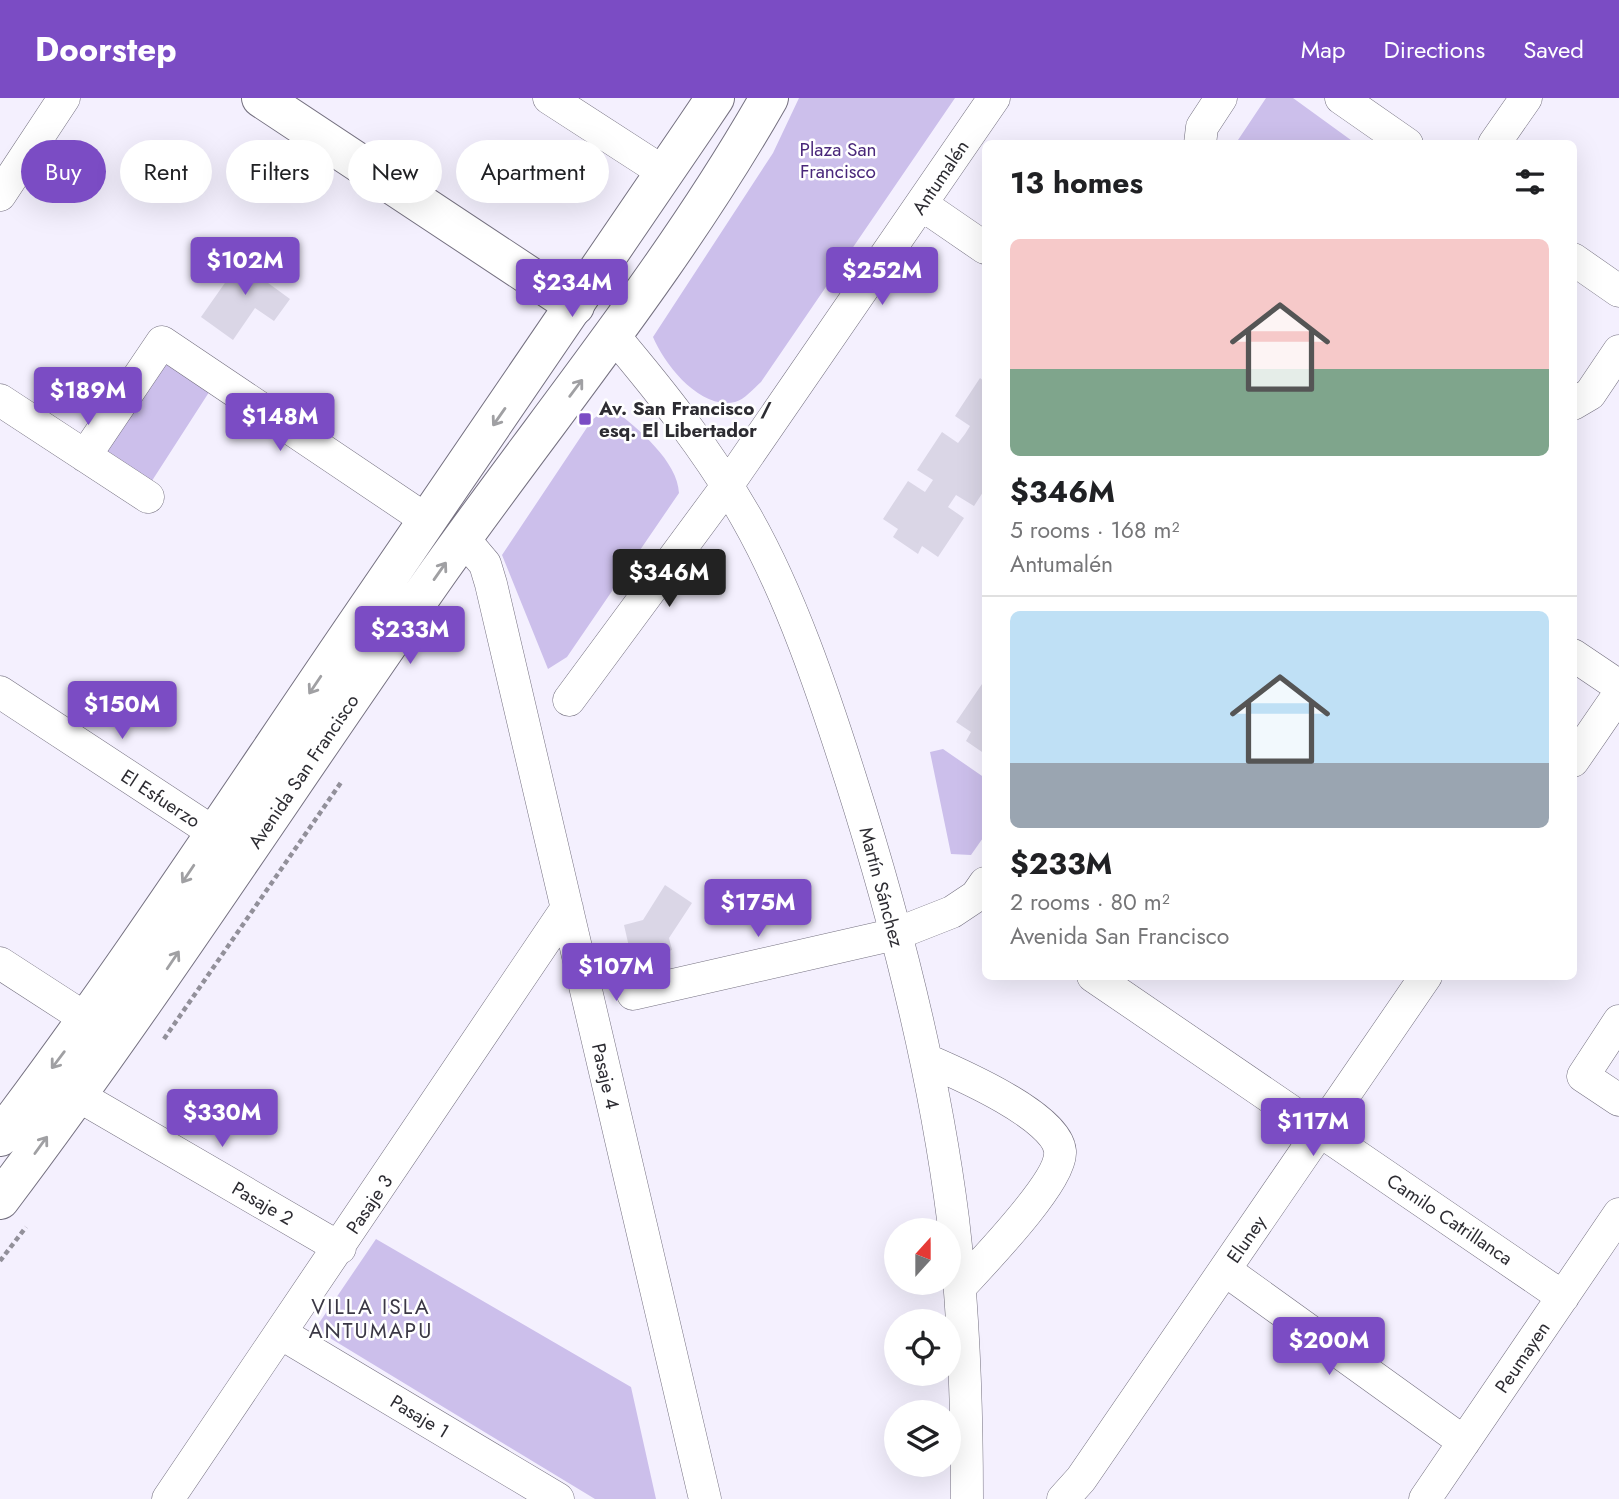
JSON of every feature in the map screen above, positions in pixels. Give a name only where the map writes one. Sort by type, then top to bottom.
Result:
[{"type":"main road","points":[[261,98],[585,293],[598,306],[614,336]]},
{"type":"main road","name":"Avenida San Francisco","points":[[0,1137],[88,1020],[216,834],[715,98]]},
{"type":"main road","name":"Avenida San Francisco","points":[[0,1200],[144,1003],[463,538],[614,336],[729,166],[769,98]]},
{"type":"street","points":[[0,195],[64,98]]},
{"type":"street","points":[[549,98],[665,173]]},
{"type":"street","name":"Antumalén","points":[[569,700],[727,486],[993,98]]},
{"type":"street","points":[[1200,140],[1202,127],[1221,98]]},
{"type":"street","points":[[1341,98],[1401,140]]},
{"type":"street","points":[[1497,140],[1525,98]]},
{"type":"street","points":[[921,204],[982,246]]},
{"type":"street","points":[[1577,261],[1619,291]]},
{"type":"street","name":"Martín Sánchez","points":[[614,336],[727,486],[763,549],[822,694],[870,840],[896,934],[926,1060],[943,1150],[951,1218]]},
{"type":"street","points":[[85,456],[162,342],[428,521]]},
{"type":"street","points":[[1577,402],[1590,394],[1619,351]]},
{"type":"street","points":[[0,400],[148,497]]},
{"type":"street","name":"Pasaje 4","points":[[463,538],[485,564],[491,584],[705,1499]]},
{"type":"street","points":[[1577,658],[1619,686]]},
{"type":"street","name":"El Esfuerzo","points":[[0,692],[216,834]]},
{"type":"street","points":[[1577,755],[1619,694]]},
{"type":"street","points":[[633,995],[896,934],[952,912],[982,894]]},
{"type":"street","name":"Pasaje 3","points":[[168,1499],[282,1334],[567,908]]},
{"type":"street","points":[[0,963],[88,1020]]},
{"type":"street","name":"Camilo Catrillanca","points":[[1099,980],[1563,1297]]},
{"type":"street","name":"Eluney","points":[[1063,1499],[1081,1479],[1423,980]]},
{"type":"street","points":[[1619,1021],[1583,1076],[1619,1100]]},
{"type":"street","points":[[926,1060],[964,1076],[1018,1107],[1050,1130],[1060,1148],[1055,1171],[1026,1212],[961,1286]]},
{"type":"street","name":"Pasaje 2","points":[[78,1095],[340,1248]]},
{"type":"street","name":"Peumayen","points":[[1425,1499],[1619,1214]]},
{"type":"street","points":[[1224,1270],[1464,1442]]},
{"type":"street","name":"Martín Sánchez","points":[[960,1295],[967,1499]]},
{"type":"street","name":"Pasaje 1","points":[[282,1334],[558,1499]]},
{"type":"green space","name":"Plaza San Francisco","points":[[799,98],[955,98],[761,382],[738,401],[722,403],[709,399],[685,383],[666,360],[653,337],[773,153]]},
{"type":"green space","points":[[1266,98],[1293,98],[1351,140],[1238,140]]},
{"type":"green space","points":[[165,354],[213,386],[148,487],[99,453]]},
{"type":"green space","points":[[614,410],[645,436],[664,458],[672,469],[679,493],[567,657],[548,669],[502,555],[592,420],[602,412]]},
{"type":"green space","points":[[943,749],[982,776],[982,839],[971,855],[951,854],[930,752]]},
{"type":"green space","points":[[376,1239],[631,1387],[656,1499],[595,1499],[315,1329]]},
{"type":"building","points":[[248,250],[273,268],[264,280],[290,299],[274,321],[255,308],[233,340],[201,317]]},
{"type":"building","points":[[980,378],[982,494],[974,506],[956,495],[948,507],[964,518],[938,557],[922,546],[918,554],[893,537],[898,529],[883,519],[908,481],[925,492],[933,480],[917,470],[942,432],[958,443],[970,426],[955,416]]},
{"type":"building","points":[[982,684],[982,752],[966,741],[971,732],[956,722]]},
{"type":"building","points":[[665,885],[692,903],[669,938],[672,950],[632,960],[624,925],[643,920]]},
{"type":"place","name":"Av. San Francisco / esq. El Libertador","points":[[585,419]]},
{"type":"district","name":"VILLA ISLA ANTUMAPU","points":[[371,1319]]}]
